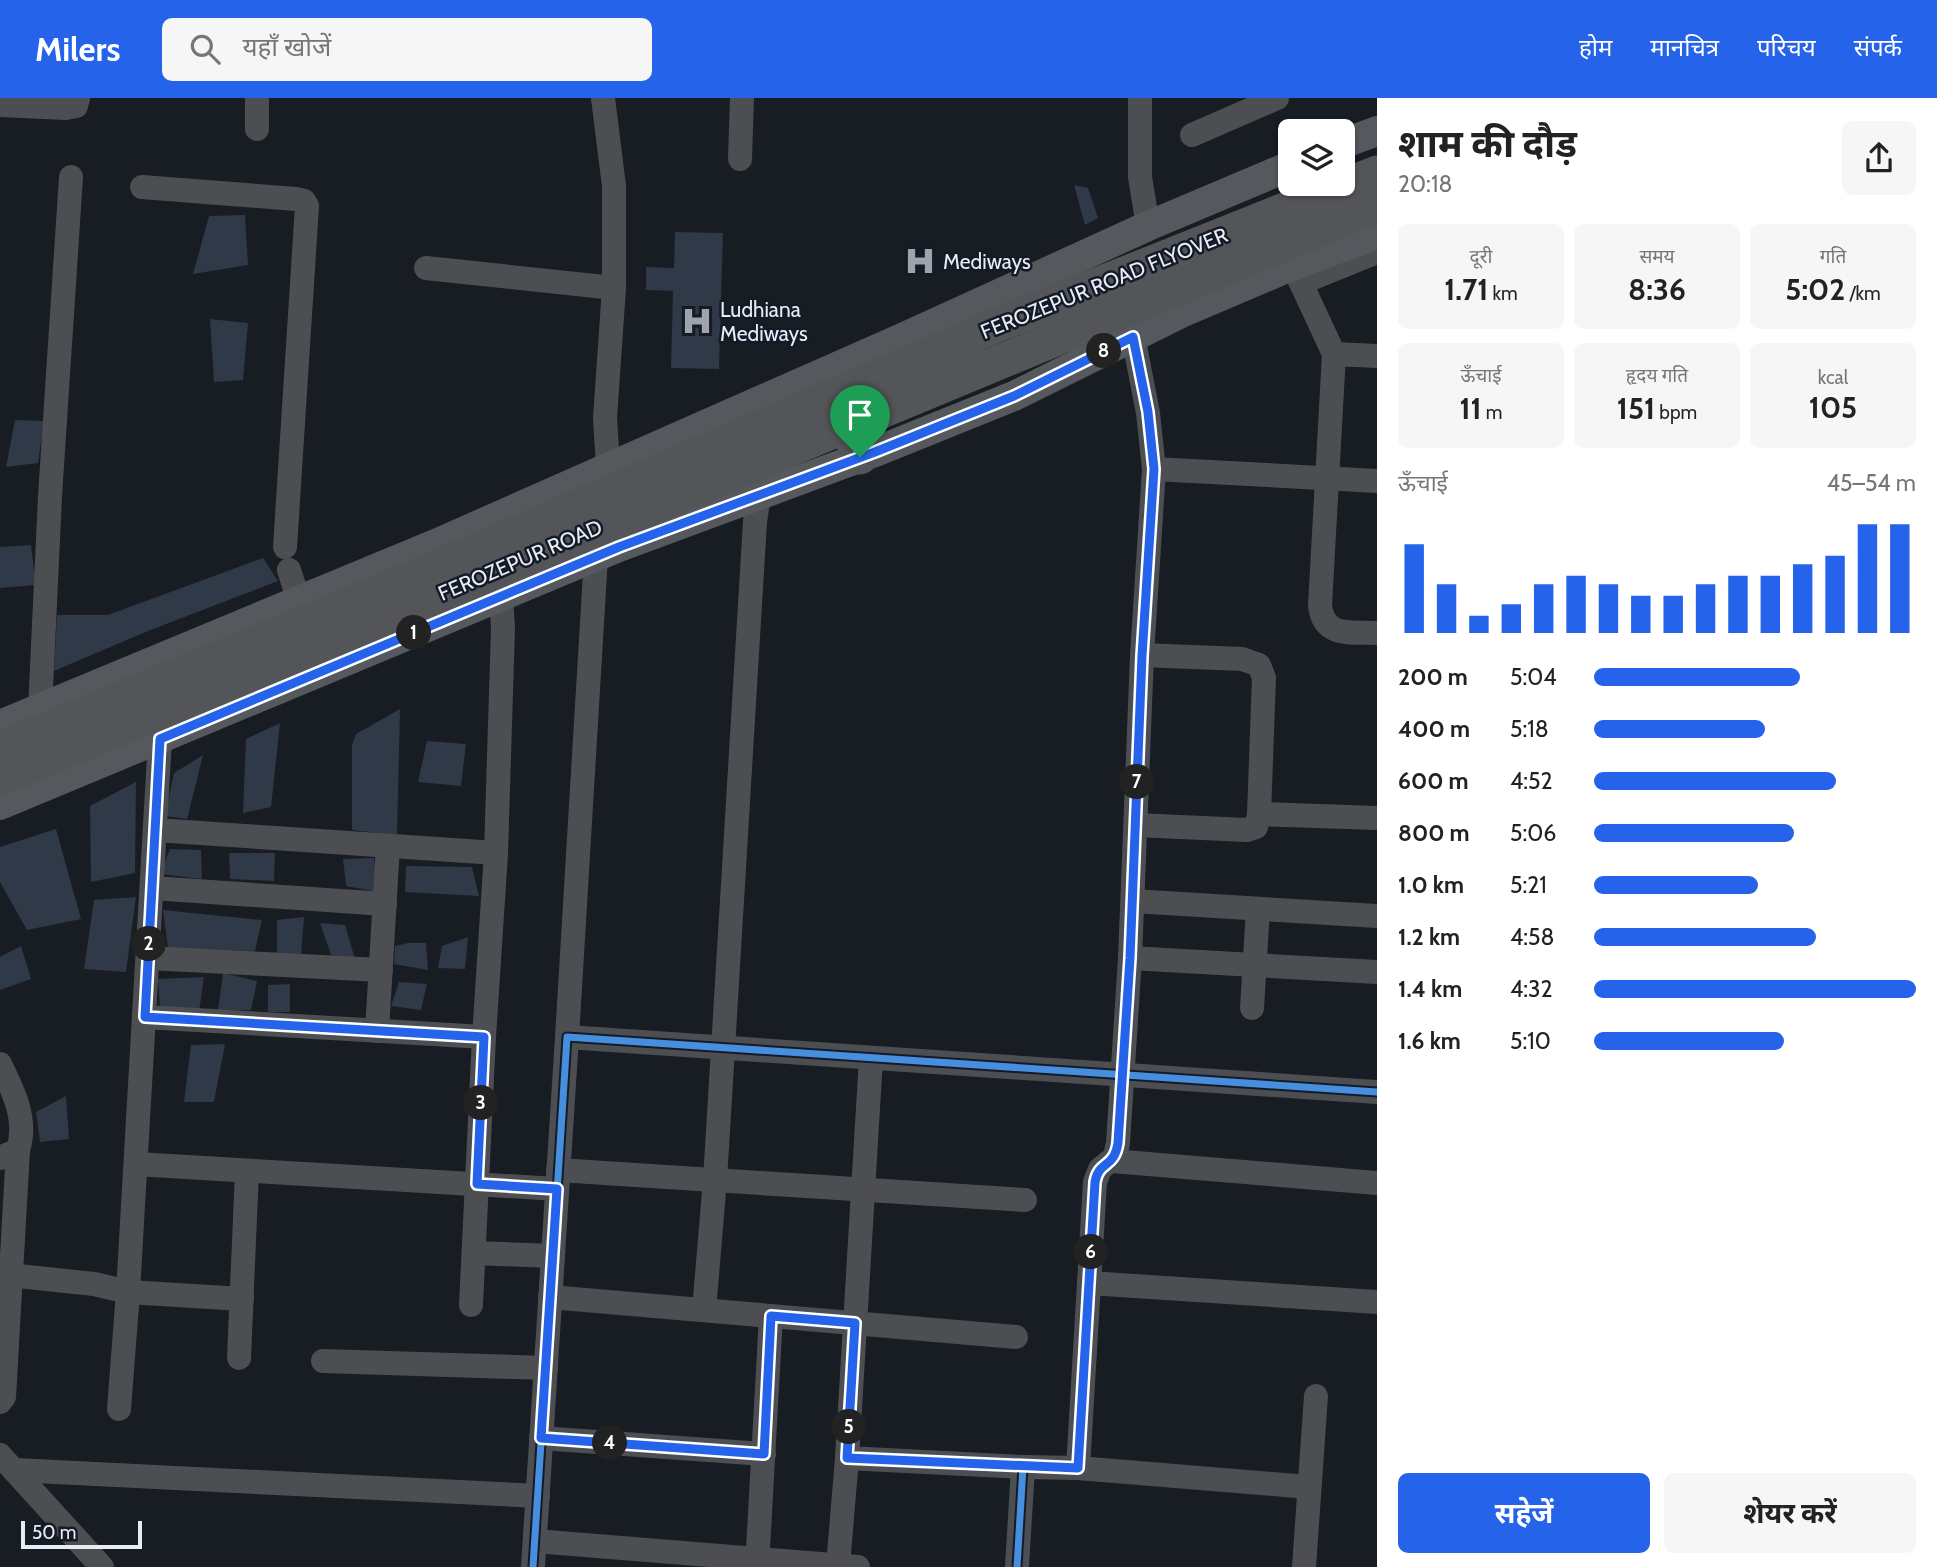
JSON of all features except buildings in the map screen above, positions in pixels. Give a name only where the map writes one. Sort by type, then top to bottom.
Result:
[{"type":"highway","name":"FEROZEPUR ROAD FLYOVER","points":[[1258,237],[1377,173]]},
{"type":"highway","name":"FEROZEPUR ROAD FLYOVER","points":[[833,398],[1002,323],[1258,237],[1377,205]]},
{"type":"highway","points":[[833,398],[860,457]]},
{"type":"highway","name":"FEROZEPUR ROAD","points":[[0,749],[404,582],[833,398]]},
{"type":"highway","name":"FEROZEPUR ROAD","points":[[0,778],[833,398]]},
{"type":"main road","points":[[1355,139],[1377,131]]},
{"type":"main road","points":[[0,726],[299,601],[608,467],[833,398],[1147,218],[1278,170]]},
{"type":"main road","points":[[0,805],[596,556],[1014,396],[1181,313],[1297,274],[1377,234]]},
{"type":"street","points":[[0,105],[66,108],[76,106],[78,98]]},
{"type":"street","points":[[257,98],[257,129]]},
{"type":"street","points":[[603,98],[614,186],[614,288],[605,418],[608,467]]},
{"type":"street","points":[[740,159],[743,98]]},
{"type":"street","points":[[1140,98],[1140,177],[1147,218],[1278,158]]},
{"type":"street","points":[[1192,135],[1277,98]]},
{"type":"street","points":[[1355,126],[1377,117]]},
{"type":"street","points":[[40,709],[50,496],[71,177]]},
{"type":"street","points":[[142,187],[296,199],[304,201],[307,206],[287,559],[299,601]]},
{"type":"street","points":[[1377,252],[1297,274],[1334,354],[1321,613],[1330,628],[1338,631],[1377,633]]},
{"type":"street","points":[[426,268],[614,288]]},
{"type":"street","points":[[1112,1161],[1118,1143],[1123,1076],[1142,656],[1154,469],[1148,412],[1133,337]]},
{"type":"street","points":[[1334,354],[1377,356]]},
{"type":"street","points":[[1154,469],[1377,481]]},
{"type":"street","points":[[704,1310],[715,1180],[755,522],[759,495]]},
{"type":"street","points":[[533,1567],[596,556]]},
{"type":"street","points":[[471,1304],[496,853],[503,628],[501,596]]},
{"type":"street","points":[[1136,825],[1247,830],[1256,827],[1259,814],[1264,678],[1259,664],[1242,659],[1142,656]]},
{"type":"street","points":[[119,1409],[160,739]]},
{"type":"street","points":[[1259,814],[1377,818]]},
{"type":"street","points":[[156,830],[496,853]]},
{"type":"street","points":[[377,1031],[388,846]]},
{"type":"street","points":[[152,888],[385,904]]},
{"type":"street","points":[[1133,901],[1377,916]]},
{"type":"street","points":[[1252,1008],[1258,909]]},
{"type":"street","points":[[148,958],[381,970]]},
{"type":"street","points":[[1130,958],[1377,972]]},
{"type":"street","points":[[145,1017],[484,1037]]},
{"type":"street","points":[[567,1037],[1377,1092]]},
{"type":"street","points":[[535,1541],[757,1562],[848,1566],[847,1458],[871,1058]]},
{"type":"street","points":[[0,1064],[18,1105],[22,1125],[21,1140],[9,1154],[4,1397],[0,1402]]},
{"type":"street","points":[[1078,1468],[1097,1173],[1100,1168],[1112,1161],[1377,1182]]},
{"type":"street","points":[[136,1164],[477,1184],[558,1180],[715,1180],[1025,1200]]},
{"type":"street","points":[[239,1358],[247,1171]]},
{"type":"street","points":[[474,1253],[553,1256]]},
{"type":"street","points":[[5,1273],[94,1284],[128,1292],[242,1299]]},
{"type":"street","points":[[1089,1283],[1377,1301]]},
{"type":"street","points":[[550,1297],[1016,1337]]},
{"type":"street","points":[[757,1562],[771,1316]]},
{"type":"street","points":[[323,1361],[546,1368]]},
{"type":"street","points":[[1304,1567],[1316,1395]]},
{"type":"street","points":[[541,1438],[764,1454]]},
{"type":"street","points":[[847,1458],[1078,1468],[1309,1486]]},
{"type":"street","points":[[8,1462],[538,1496]]},
{"type":"street","points":[[8,1462],[102,1567]]},
{"type":"street","points":[[1017,1567],[1023,1466]]},
{"type":"cycle path","points":[[1017,1567],[1023,1467],[1078,1468],[1095,1182],[1100,1169],[1115,1157],[1118,1143],[1130,958],[1142,655],[1154,469],[1148,413],[1133,336]]},
{"type":"cycle path","points":[[533,1567],[567,1037],[1377,1092]]},
{"type":"place","name":"Mediways","points":[[920,261]]},
{"type":"place","name":"Ludhiana Mediways","points":[[697,321]]},
{"type":"route","points":[[1133,337],[1148,412],[1154,469],[1142,656],[1133,901],[1118,1143],[1115,1157],[1100,1168],[1095,1182],[1078,1468],[847,1458],[855,1323],[771,1316],[764,1454],[541,1438],[557,1189],[477,1184],[484,1037],[145,1017],[160,739],[619,547],[860,457],[1014,396],[1133,337]]}]
